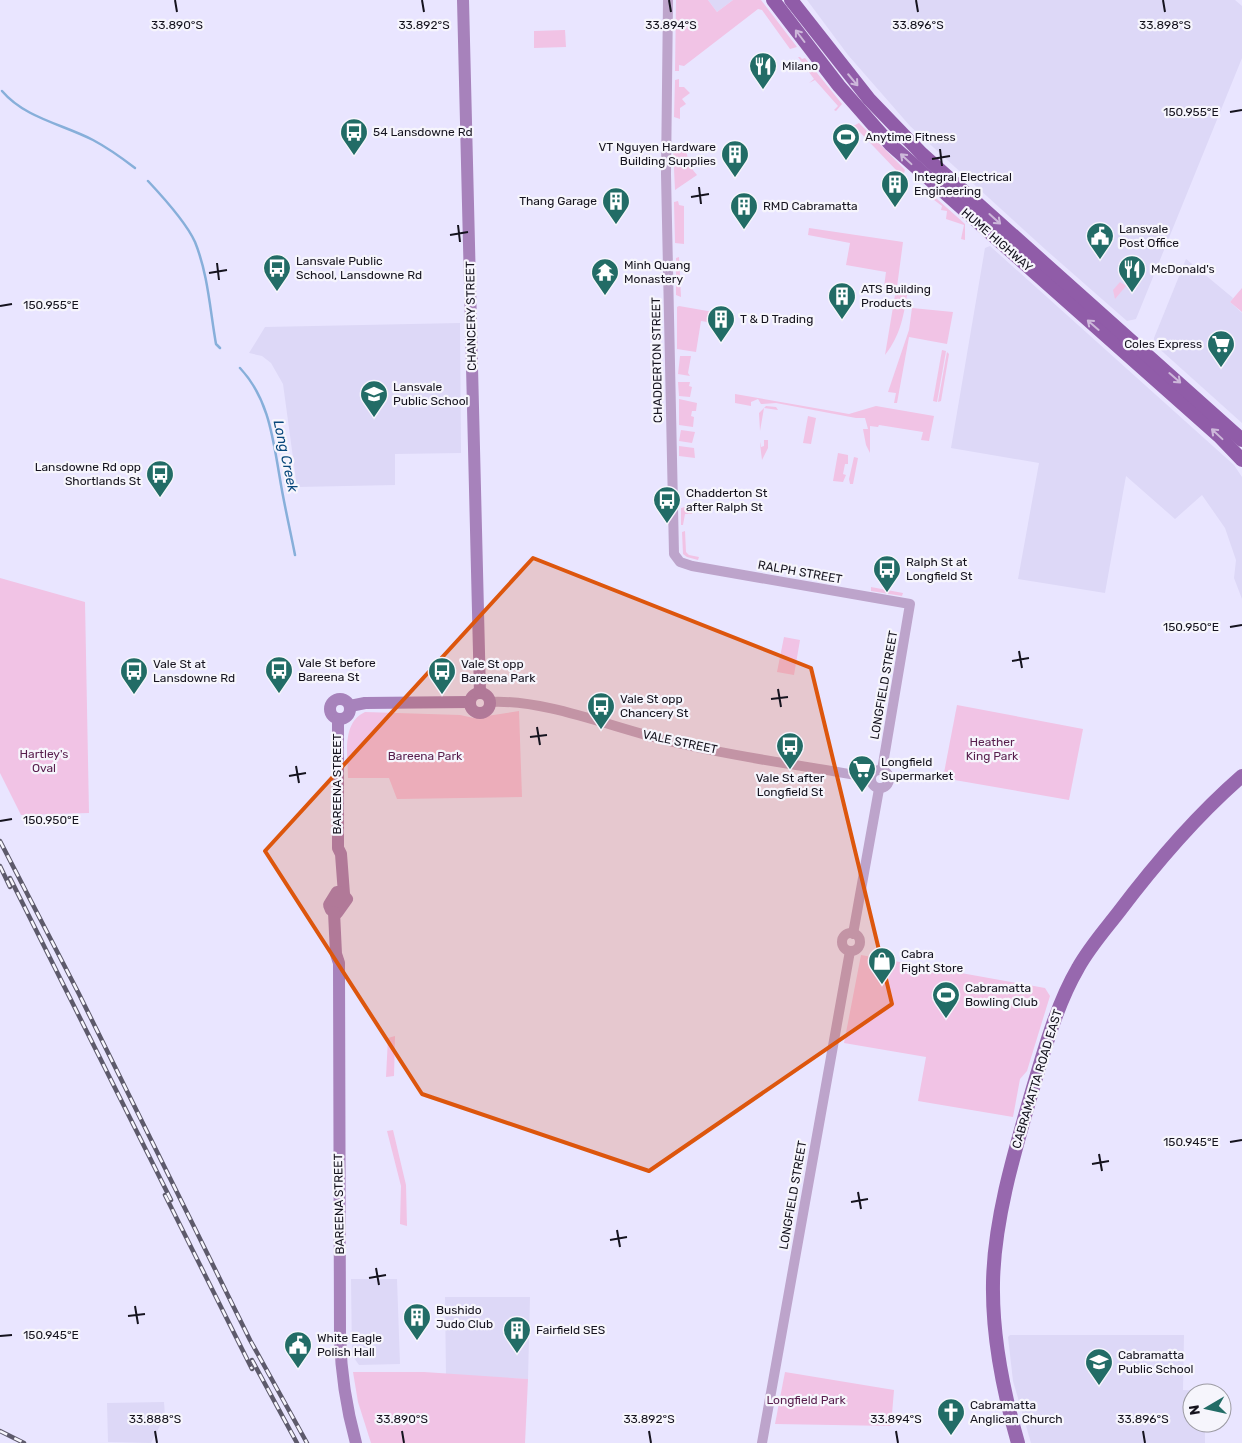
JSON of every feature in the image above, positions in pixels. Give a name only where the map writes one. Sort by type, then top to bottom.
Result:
[{"type":"highway","name":"HUME HIGHWAY","points":[[773,0],[839,86],[890,144],[1219,436],[1242,460]]},
{"type":"highway","name":"HUME HIGHWAY","points":[[791,0],[869,99],[922,154],[1242,440]]},
{"type":"main road","name":"CHANCERY STREET","points":[[463,0],[480,693]]},
{"type":"main road","points":[[480,693],[486,694],[490,702],[488,709],[480,713],[473,711],[470,702],[472,696],[480,693]]},
{"type":"main road","points":[[342,699],[350,706],[347,716],[338,719],[332,716],[330,711],[332,702],[342,699]]},
{"type":"main road","points":[[350,706],[365,703],[470,702]]},
{"type":"main road","name":"BAREENA STREET","points":[[338,719],[338,848],[334,856],[339,894],[347,899],[338,910],[342,952],[338,963],[338,1199],[341,1370],[347,1410],[356,1443]]},
{"type":"main road","name":"CABRAMATTA ROAD EAST","points":[[1018,1443],[1004,1392],[999,1364],[993,1304],[994,1270],[1010,1170],[1043,1056],[1071,981],[1096,941],[1157,864],[1209,807],[1242,776]]},
{"type":"main road","points":[[341,1370],[341,1411],[348,1443]]},
{"type":"street","name":"CHADDERTON STREET","points":[[668,0],[666,174],[674,547],[677,558],[685,564]]},
{"type":"street","name":"RALPH STREET","points":[[685,564],[910,604]]},
{"type":"street","name":"LONGFIELD STREET","points":[[882,770],[910,604]]},
{"type":"street","name":"VALE STREET","points":[[490,702],[508,702],[543,708],[666,740],[871,778]]},
{"type":"street","points":[[882,770],[888,775],[889,781],[887,786],[879,788],[874,786],[871,778],[874,772],[882,770]]},
{"type":"street","name":"LONGFIELD STREET","points":[[762,1443],[850,951],[856,950],[860,944],[858,937],[853,934],[879,788]]},
{"type":"highlighted area","points":[[533,558],[811,668],[892,1004],[649,1171],[422,1094],[265,851]]},
{"type":"shaded area","points":[[708,0],[733,0],[717,12]]},
{"type":"shaded area","points":[[807,0],[1235,0],[1242,6],[1242,58],[1136,319],[1127,321],[910,126],[848,55]]},
{"type":"shaded area","points":[[990,246],[1234,465],[1242,477],[1242,599],[1234,578],[1236,560],[1225,528],[1202,495],[1175,519],[1126,476],[1105,593],[1018,579],[1039,463],[951,448],[985,248]]},
{"type":"shaded area","points":[[1186,259],[1233,298],[1230,302],[1242,313],[1242,423],[1154,344],[1154,338]]},
{"type":"shaded area","name":"Lansvale Public School","points":[[460,323],[461,453],[395,454],[395,485],[297,487],[283,384],[271,363],[262,356],[249,353],[265,327]]},
{"type":"shaded area","points":[[351,1279],[397,1279],[400,1364],[359,1365],[352,1355]]},
{"type":"shaded area","points":[[445,1297],[530,1297],[528,1379],[446,1376]]},
{"type":"shaded area","name":"Cabramatta Public School","points":[[1010,1335],[1184,1335],[1182,1433],[1205,1433],[1205,1443],[1031,1443],[1013,1381],[1008,1337]]},
{"type":"shaded area","points":[[164,1402],[165,1416],[151,1443],[108,1442],[107,1403]]},
{"type":"green space","points":[[676,0],[708,0],[717,12],[733,0],[761,0],[797,47],[790,49],[762,10],[758,9],[684,66],[679,65],[679,71],[675,71]]},
{"type":"green space","points":[[565,30],[566,47],[534,48],[534,31]]},
{"type":"green space","points":[[798,57],[805,58],[842,104],[836,111],[834,110],[838,106],[815,80],[809,83],[814,79]]},
{"type":"green space","points":[[679,79],[679,87],[684,87],[690,93],[682,99],[686,104],[680,108],[680,119],[674,117],[675,80]]},
{"type":"green space","points":[[859,123],[905,170],[904,173],[886,186],[897,171],[855,127],[850,131],[847,129]]},
{"type":"green space","points":[[682,145],[697,175],[675,190],[673,147]]},
{"type":"green space","points":[[927,190],[965,224],[965,240],[961,239],[964,225],[946,219],[947,211],[941,210],[942,206],[925,193]]},
{"type":"green space","points":[[678,201],[679,205],[684,206],[684,244],[675,243],[674,202]]},
{"type":"green space","points":[[809,228],[903,242],[897,287],[908,289],[898,332],[885,355],[896,289],[884,287],[886,272],[846,265],[850,243],[808,235]]},
{"type":"green space","points":[[679,257],[681,297],[676,295],[676,258]]},
{"type":"green space","points":[[1120,282],[1126,286],[1115,299],[1113,290]]},
{"type":"green space","points":[[1242,288],[1242,312],[1230,302]]},
{"type":"green space","points":[[677,307],[719,313],[720,324],[701,321],[696,352],[677,349]]},
{"type":"green space","points":[[912,308],[953,312],[947,344],[909,337],[897,403],[894,403],[896,393],[888,392],[909,330]]},
{"type":"green space","points":[[942,350],[946,351],[937,402],[933,401]]},
{"type":"green space","points":[[947,352],[949,354],[941,401],[938,402]]},
{"type":"green space","points":[[680,356],[691,356],[688,373],[690,376],[678,374]]},
{"type":"green space","points":[[678,382],[690,382],[689,386],[692,387],[690,397],[679,396]]},
{"type":"green space","points":[[735,394],[849,414],[876,406],[934,416],[929,441],[921,440],[923,432],[879,425],[878,427],[870,426],[870,453],[866,445],[863,429],[868,429],[865,418],[776,403],[761,404],[758,399],[751,402],[751,406],[735,403]]},
{"type":"green space","points":[[679,399],[697,403],[696,411],[692,411],[691,416],[694,417],[693,427],[679,425]]},
{"type":"green space","points":[[766,406],[776,407],[778,410],[764,408]]},
{"type":"green space","points":[[764,408],[760,431],[759,413]]},
{"type":"green space","points":[[808,416],[816,418],[811,444],[803,443]]},
{"type":"green space","points":[[681,430],[695,432],[692,443],[679,441]]},
{"type":"green space","points":[[764,440],[768,440],[768,448],[762,460],[760,442],[761,447],[764,446]]},
{"type":"green space","points":[[679,446],[694,448],[695,458],[679,456]]},
{"type":"green space","points":[[838,453],[848,455],[848,464],[845,464],[843,474],[846,475],[843,482],[833,481]]},
{"type":"green space","points":[[854,457],[858,458],[853,484],[850,484],[849,479]]},
{"type":"green space","points":[[681,508],[694,509],[692,514],[685,514],[683,525],[681,525]]},
{"type":"green space","points":[[685,531],[686,552],[689,555],[699,557],[698,560],[683,554],[682,532]]},
{"type":"green space","name":"Hartley's Oval","points":[[0,578],[85,602],[89,813],[21,815],[0,773]]},
{"type":"green space","points":[[871,587],[903,593],[902,596],[871,591]]},
{"type":"green space","points":[[784,637],[800,640],[794,675],[777,672]]},
{"type":"green space","name":"Heather King Park","points":[[957,705],[1083,729],[1069,800],[943,778]]},
{"type":"green space","name":"Bareena Park","points":[[519,711],[522,797],[397,799],[389,778],[348,778],[347,750],[349,732],[357,717],[365,712],[460,715],[474,718]]},
{"type":"green space","name":"Cabramatta Bowling Club","points":[[861,955],[1045,988],[1050,996],[1027,1071],[1020,1079],[1013,1117],[918,1101],[926,1057],[844,1043]]},
{"type":"green space","points":[[395,1036],[394,1076],[386,1077],[388,1038]]},
{"type":"green space","points":[[393,1130],[406,1185],[407,1226],[400,1224],[401,1186],[387,1131]]},
{"type":"green space","points":[[353,1372],[424,1372],[528,1379],[525,1443],[371,1443],[358,1402]]},
{"type":"green space","name":"Longfield Park","points":[[785,1372],[894,1390],[891,1426],[775,1424]]},
{"type":"waterway","name":"Long Creek","points":[[2,91],[22,108],[44,120],[93,140],[135,168]]},
{"type":"waterway","name":"Long Creek","points":[[148,181],[180,218],[195,242],[206,279],[216,344],[220,348]]},
{"type":"waterway","name":"Long Creek","points":[[240,368],[250,380],[264,406],[272,434],[295,555]]},
{"type":"railway","points":[[0,841],[79,994],[250,1340],[307,1443]]},
{"type":"railway","points":[[0,866],[10,887]]},
{"type":"railway","points":[[10,878],[171,1200]]},
{"type":"railway","points":[[165,1195],[252,1369]]},
{"type":"railway","points":[[252,1360],[297,1443]]},
{"type":"railway","points":[[0,1431],[24,1443]]},
{"type":"place","name":"Milano","points":[[763,90]]},
{"type":"place","name":"54 Lansdowne Rd","points":[[354,156]]},
{"type":"place","name":"Anytime Fitness","points":[[846,161]]},
{"type":"place","name":"VT Nguyen Hardware Building Supplies","points":[[735,178]]},
{"type":"place","name":"Integral Electrical Engineering","points":[[895,208]]},
{"type":"place","name":"Thang Garage","points":[[616,225]]},
{"type":"place","name":"RMD Cabramatta","points":[[744,230]]},
{"type":"place","name":"Lansvale Post Office","points":[[1100,260]]},
{"type":"place","name":"Lansvale Public School, Lansdowne Rd","points":[[277,292]]},
{"type":"place","name":"McDonald's","points":[[1132,293]]},
{"type":"place","name":"Minh Quang Monastery","points":[[605,296]]},
{"type":"place","name":"ATS Building Products","points":[[842,320]]},
{"type":"place","name":"T & D Trading","points":[[721,343]]},
{"type":"place","name":"Coles Express","points":[[1221,368]]},
{"type":"place","name":"Lansvale Public School","points":[[374,418]]},
{"type":"place","name":"Lansdowne Rd opp Shortlands St","points":[[160,498]]},
{"type":"place","name":"Chadderton St after Ralph St","points":[[667,524]]},
{"type":"place","name":"Ralph St at Longfield St","points":[[887,593]]},
{"type":"place","name":"Vale St before Bareena St","points":[[279,694]]},
{"type":"place","name":"Vale St at Lansdowne Rd","points":[[134,695]]},
{"type":"place","name":"Vale St opp Bareena Park","points":[[442,695]]},
{"type":"place","name":"Vale St opp Chancery St","points":[[601,730]]},
{"type":"place","name":"Vale St after Longfield St","points":[[790,770]]},
{"type":"place","name":"Longfield Supermarket","points":[[862,793]]},
{"type":"place","name":"Cabra Fight Store","points":[[882,985]]},
{"type":"place","name":"Cabramatta Bowling Club","points":[[946,1019]]},
{"type":"place","name":"Bushido Judo Club","points":[[417,1341]]},
{"type":"place","name":"Fairfield SES","points":[[517,1354]]},
{"type":"place","name":"White Eagle Polish Hall","points":[[298,1369]]},
{"type":"place","name":"Cabramatta Public School","points":[[1099,1386]]},
{"type":"place","name":"Cabramatta Anglican Church","points":[[951,1436]]}]
